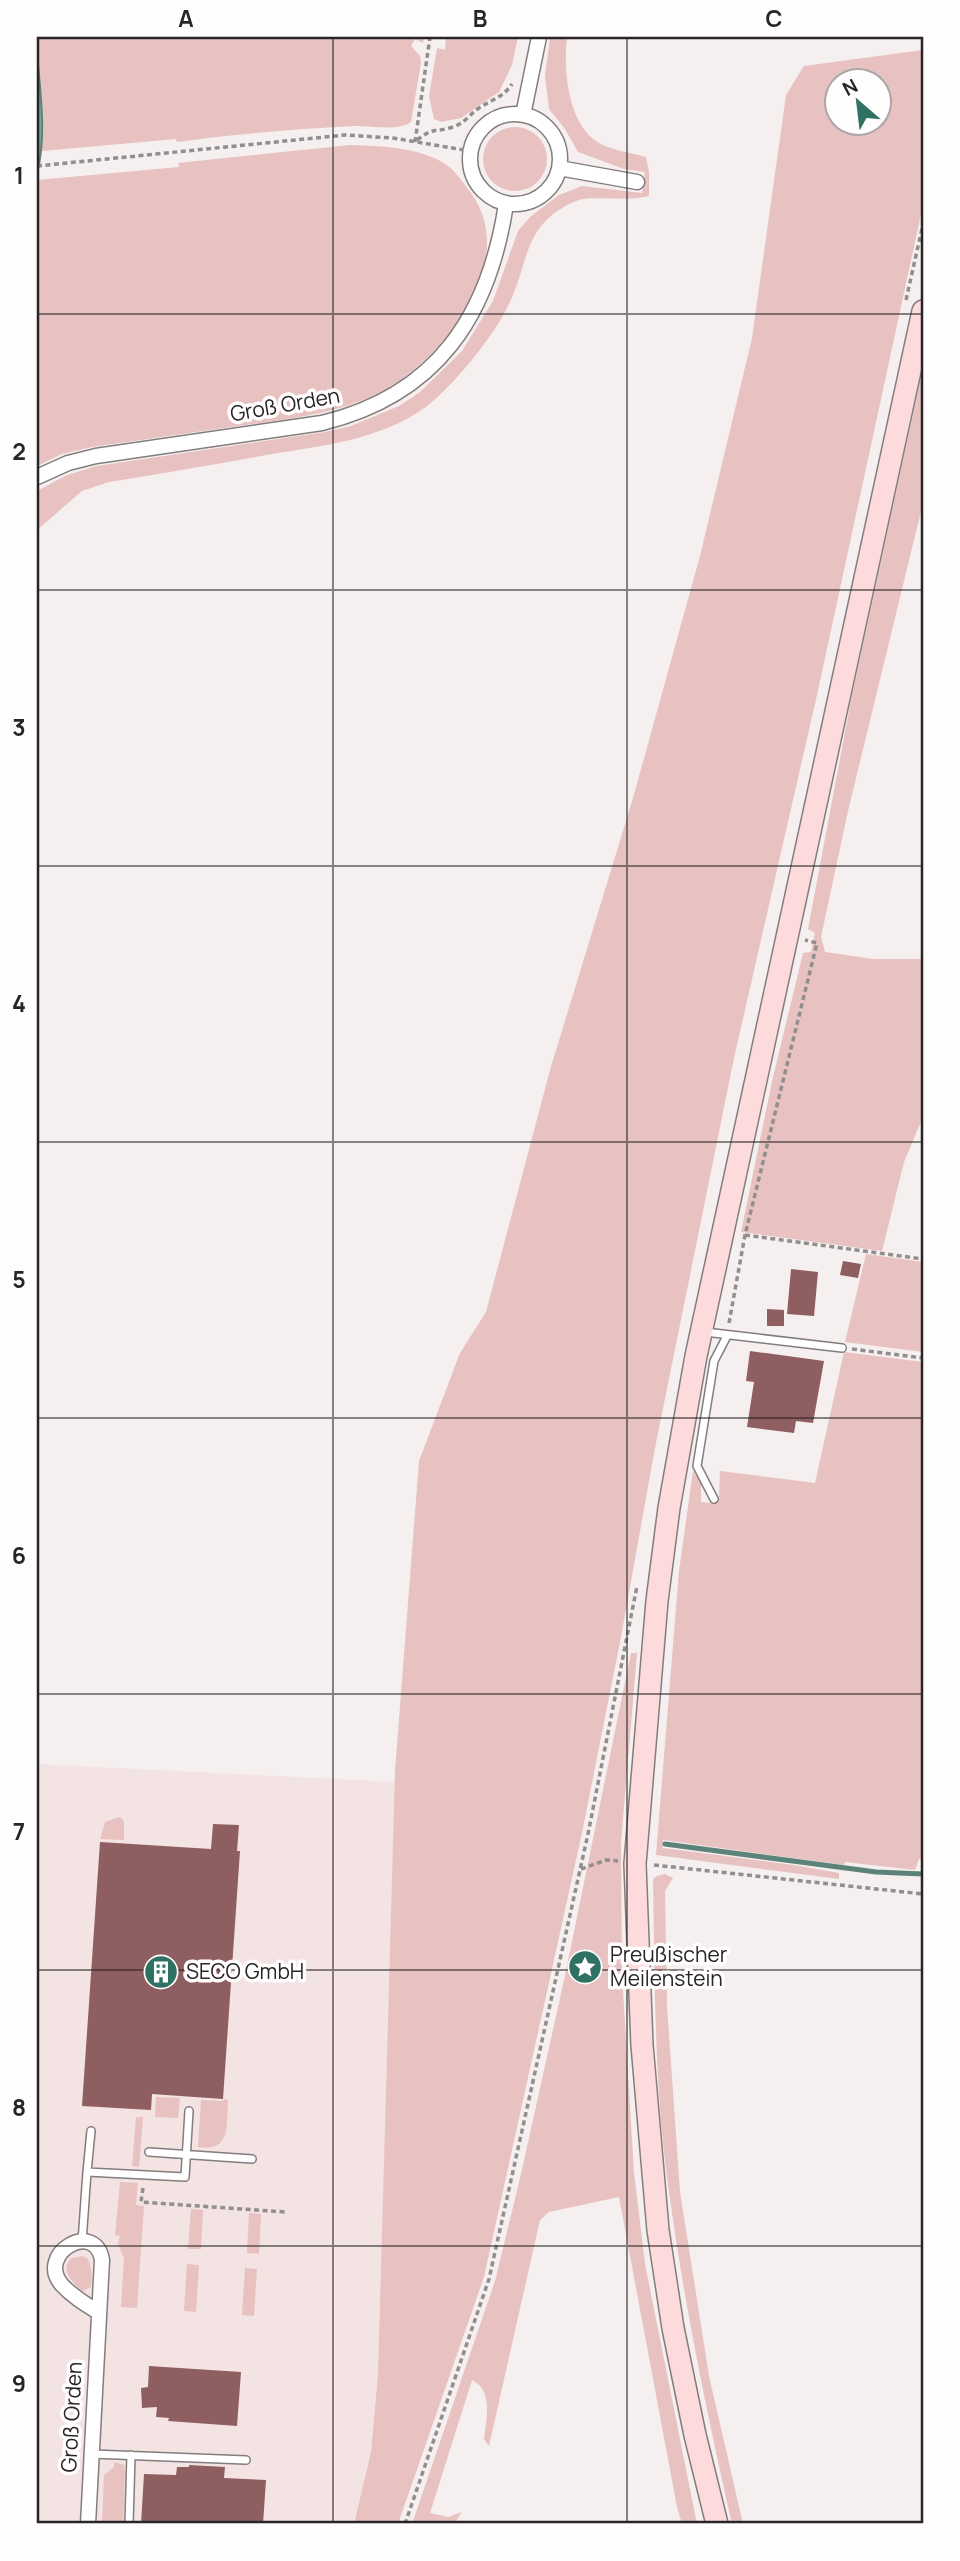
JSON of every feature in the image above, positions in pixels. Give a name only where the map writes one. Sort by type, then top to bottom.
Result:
[{"type":"main road","points":[[717,2524],[676,2342],[658,2230],[642,2045],[635,1864],[656,1601],[669,1508],[701,1331],[923,311]]},
{"type":"street","points":[[523,115],[539,37]]},
{"type":"street","points":[[504,115],[523,115],[538,121],[550,131],[558,145],[559,168],[552,184],[540,197],[524,204],[506,204],[487,195],[477,184],[471,172],[470,151],[475,139],[487,124],[504,115]]},
{"type":"street","points":[[559,168],[637,182]]},
{"type":"street","name":"Groß Orden","points":[[37,478],[68,463],[96,456],[322,423],[347,417],[392,397],[433,366],[452,346],[468,323],[489,278],[506,204]]},
{"type":"street","points":[[82,2242],[67,2245],[60,2251],[57,2271],[60,2283],[77,2299],[98,2312]]},
{"type":"street","name":"Groß Orden","points":[[82,2242],[89,2243],[101,2253],[102,2282],[98,2312],[88,2524]]},
{"type":"lane","points":[[701,1331],[842,1348]]},
{"type":"lane","points":[[714,1499],[697,1466],[714,1361],[727,1336]]},
{"type":"lane","points":[[87,2172],[185,2177],[189,2111]]},
{"type":"lane","points":[[82,2242],[91,2131]]},
{"type":"lane","points":[[149,2152],[252,2159]]},
{"type":"lane","points":[[91,2454],[246,2460]]},
{"type":"lane","points":[[129,2524],[131,2455]]},
{"type":"path","points":[[415,142],[430,37]]},
{"type":"path","points":[[415,142],[432,129],[459,124],[504,95],[515,75]]},
{"type":"path","points":[[37,166],[345,135],[393,138],[470,151]]},
{"type":"path","points":[[727,1336],[745,1235],[817,943],[786,936]]},
{"type":"path","points":[[745,1235],[923,1259]]},
{"type":"path","points":[[842,1348],[923,1358]]},
{"type":"path","points":[[405,2524],[489,2279],[588,1834]]},
{"type":"path","points":[[581,1869],[606,1860],[923,1894]]},
{"type":"path","points":[[143,2175],[141,2202],[285,2212]]},
{"type":"shaded area","points":[[37,37],[424,37],[423,43],[415,39],[411,46],[420,56],[421,63],[411,122],[405,125],[309,129],[177,142],[176,139],[42,151]]},
{"type":"shaded area","points":[[446,37],[518,37],[512,65],[499,92],[461,118],[441,122],[434,119],[429,96],[437,48],[445,50]]},
{"type":"shaded area","points":[[550,37],[567,37],[567,82],[575,113],[582,126],[591,137],[603,145],[646,157],[649,196],[583,199],[558,210],[545,221],[536,233],[507,308],[492,333],[448,386],[427,406],[409,417],[371,434],[329,445],[109,482],[82,491],[37,530],[37,491],[67,475],[97,466],[325,432],[351,426],[399,406],[420,392],[462,351],[493,301],[518,231],[530,217],[559,195],[582,186],[642,193],[645,172],[624,169],[578,152],[549,109],[545,76]]},
{"type":"shaded area","points":[[923,50],[923,205],[817,695],[734,1058],[655,1448],[582,1833],[484,2277],[398,2524],[354,2524],[371,2452],[378,2374],[395,1771],[419,1461],[460,1353],[486,1312],[550,1070],[633,798],[700,556],[752,338],[786,95],[804,66]]},
{"type":"shaded area","points":[[37,52],[42,144],[37,174]]},
{"type":"shaded area","points":[[509,127],[521,127],[538,136],[545,147],[545,171],[538,182],[521,191],[509,191],[497,186],[488,177],[483,165],[483,153],[488,141],[497,132]]},
{"type":"shaded area","points":[[350,145],[409,150],[442,162],[455,172],[471,193],[484,220],[487,248],[481,276],[469,304],[452,330],[431,354],[409,374],[386,389],[333,410],[276,421],[92,447],[62,454],[37,466],[37,180],[179,167],[178,163]]},
{"type":"shaded area","points":[[923,368],[923,503],[848,811],[821,937],[825,952],[873,959],[923,959],[923,1117],[904,1162],[882,1251],[741,1232],[773,1077],[803,953],[811,952],[815,933],[808,929],[851,700]]},
{"type":"shaded area","points":[[866,1254],[923,1262],[923,1352],[845,1342]]},
{"type":"shaded area","points":[[844,1352],[923,1362],[923,1859],[919,1859],[915,1870],[845,1862],[844,1865],[663,1840],[663,1848],[794,1865],[839,1873],[839,1879],[656,1855],[679,1571],[693,1471],[701,1482],[701,1502],[712,1503],[719,1499],[720,1471],[815,1483]]},
{"type":"shaded area","points":[[631,1653],[637,1653],[621,1843],[622,1974],[634,2172],[645,2264],[697,2524],[682,2524],[677,2507],[619,2197],[549,2212],[540,2220],[489,2446],[484,2439],[486,2398],[479,2385],[472,2380],[430,2513],[448,2517],[462,2512],[454,2524],[412,2524],[495,2281],[566,1971]]},
{"type":"shaded area","points":[[37,1764],[395,1782],[378,2374],[371,2452],[354,2524],[37,2524]]},
{"type":"shaded area","points":[[120,1817],[124,1821],[124,1840],[100,1839],[105,1822]]},
{"type":"shaded area","points":[[665,1874],[673,1878],[665,1891],[667,2006],[680,2192],[709,2376],[743,2524],[732,2524],[714,2441],[682,2275],[664,2152],[656,2035],[653,1879]]},
{"type":"shaded area","points":[[156,2097],[180,2098],[178,2118],[155,2117]]},
{"type":"shaded area","points":[[201,2100],[228,2100],[227,2127],[222,2141],[209,2147],[198,2147]]},
{"type":"shaded area","points":[[136,2117],[143,2117],[139,2167],[132,2166]]},
{"type":"shaded area","points":[[120,2182],[138,2183],[136,2205],[144,2206],[137,2308],[121,2307],[124,2259],[118,2244],[120,2236],[115,2235]]},
{"type":"shaded area","points":[[191,2209],[203,2210],[201,2249],[188,2249]]},
{"type":"shaded area","points":[[249,2213],[261,2214],[259,2254],[247,2253]]},
{"type":"shaded area","points":[[82,2256],[88,2259],[92,2276],[91,2287],[82,2291],[71,2280],[67,2267],[72,2258]]},
{"type":"shaded area","points":[[187,2264],[199,2265],[196,2312],[184,2311]]},
{"type":"shaded area","points":[[245,2268],[257,2269],[254,2316],[242,2315]]},
{"type":"shaded area","points":[[114,2462],[124,2465],[123,2524],[102,2524],[104,2475],[114,2467]]},
{"type":"building","points":[[843,1261],[861,1264],[858,1278],[840,1275]]},
{"type":"building","points":[[791,1269],[818,1272],[814,1316],[787,1314]]},
{"type":"building","points":[[767,1309],[784,1310],[784,1326],[767,1326]]},
{"type":"building","points":[[750,1351],[824,1361],[813,1423],[796,1421],[794,1433],[747,1427],[754,1382],[746,1381]]},
{"type":"building","name":"SECO GmbH","points":[[213,1824],[239,1825],[237,1851],[240,1851],[223,2099],[152,2094],[151,2110],[82,2106],[100,1842],[211,1849]]},
{"type":"building","points":[[149,2366],[241,2372],[237,2426],[168,2421],[169,2418],[156,2417],[157,2407],[142,2408],[141,2388],[148,2387]]},
{"type":"building","points":[[177,2467],[225,2467],[224,2478],[266,2480],[263,2524],[141,2524],[144,2474],[176,2475]]},
{"type":"waterway","points":[[665,1844],[876,1872],[923,1874]]},
{"type":"place","name":"Preußischer Meilenstein","points":[[585,1967]]},
{"type":"place","name":"SECO GmbH","points":[[161,1972]]}]
